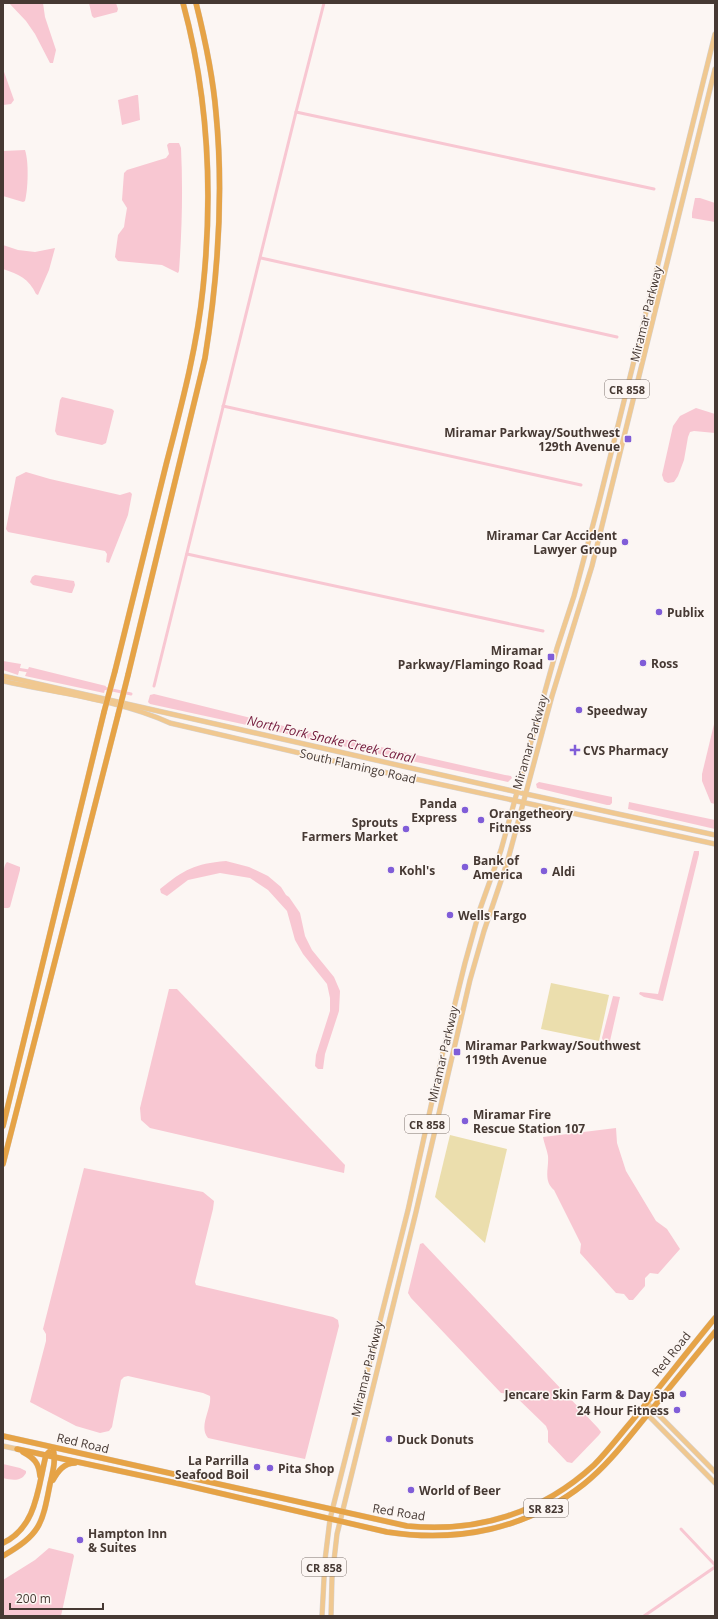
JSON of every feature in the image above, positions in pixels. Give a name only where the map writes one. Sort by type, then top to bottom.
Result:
[{"type":"highway","points":[[3,1126],[104,712],[190,371],[203,288],[206,242],[207,178],[205,125],[196,61],[183,3]]},
{"type":"highway","points":[[3,1164],[118,715],[205,358],[216,277],[219,230],[219,178],[216,112],[206,46],[196,3]]},
{"type":"highway","name":"Red Road","points":[[3,1436],[178,1474],[332,1510],[418,1527],[442,1528],[488,1522],[538,1504],[579,1478],[595,1464],[647,1403],[715,1318]]},
{"type":"highway","name":"Red Road","points":[[18,1449],[405,1535],[440,1537],[475,1533],[501,1527],[527,1518],[559,1502],[584,1484],[605,1464],[715,1332]]},
{"type":"highway","points":[[3,1543],[16,1535],[28,1522],[33,1512],[46,1455],[53,1448]]},
{"type":"highway","points":[[3,1556],[26,1541],[34,1533],[44,1513],[55,1457],[53,1448]]},
{"type":"highway","points":[[18,1449],[34,1459],[38,1465],[41,1479]]},
{"type":"highway","points":[[50,1485],[57,1472],[62,1468],[70,1463],[79,1463]]},
{"type":"highway","points":[[501,1527],[506,1521],[532,1510],[538,1504]]},
{"type":"highway","points":[[452,1536],[457,1532],[488,1527],[499,1519]]},
{"type":"main road","name":"Miramar Parkway","points":[[322,1616],[325,1560],[330,1519],[408,1210],[439,1069],[465,962],[480,909],[501,850],[516,791],[583,563],[715,34]]},
{"type":"main road","name":"Miramar Parkway","points":[[331,1616],[332,1578],[340,1521],[416,1212],[470,980],[484,931],[507,863],[552,696],[592,566],[715,68]]},
{"type":"main road","points":[[583,563],[592,566]]},
{"type":"main road","name":"South Flamingo Road","points":[[3,676],[715,835]]},
{"type":"main road","name":"South Flamingo Road","points":[[3,681],[87,698],[142,712],[170,723],[351,765],[715,844]]},
{"type":"main road","points":[[647,1403],[715,1472]]},
{"type":"main road","points":[[642,1409],[715,1483]]},
{"type":"main road","name":"Red Road","points":[[3,1446],[18,1449]]},
{"type":"main road","points":[[323,1605],[331,1605]]},
{"type":"shaded area","points":[[551,983],[609,995],[599,1041],[541,1029]]},
{"type":"shaded area","points":[[450,1135],[507,1149],[485,1243],[435,1197]]},
{"type":"water","points":[[9,3],[43,3],[45,17],[56,50],[53,63],[50,63],[35,34],[26,21]]},
{"type":"water","points":[[89,3],[116,3],[118,9],[117,12],[94,18],[92,16]]},
{"type":"water","points":[[3,69],[14,100],[11,104],[3,105]]},
{"type":"water","points":[[138,95],[140,120],[122,125],[118,100]]},
{"type":"water","points":[[169,143],[179,143],[181,148],[182,210],[178,273],[162,265],[118,261],[115,257],[118,235],[124,227],[127,208],[122,200],[124,173],[127,170],[166,158],[169,154],[167,145]]},
{"type":"water","points":[[25,150],[28,168],[26,196],[25,201],[23,202],[3,196],[3,151]]},
{"type":"water","points":[[695,198],[700,198],[715,203],[715,222],[692,218]]},
{"type":"water","points":[[3,245],[18,250],[35,252],[55,248],[49,270],[38,295],[30,284],[23,278],[3,269]]},
{"type":"water","points":[[62,397],[112,409],[114,411],[106,443],[102,445],[57,435],[55,431],[60,400]]},
{"type":"water","points":[[696,408],[715,414],[715,433],[690,432],[684,460],[678,476],[674,482],[668,483],[664,481],[662,475],[673,426],[680,416]]},
{"type":"water","points":[[26,472],[120,495],[130,492],[132,494],[128,515],[109,563],[106,562],[107,554],[105,551],[8,532],[6,529],[16,477]]},
{"type":"water","points":[[35,575],[74,581],[75,585],[72,593],[70,593],[33,585],[30,582],[32,577]]},
{"type":"water","points":[[3,661],[21,664],[18,675],[3,670]]},
{"type":"water","points":[[29,667],[106,686],[104,693],[25,676]]},
{"type":"water","points":[[154,694],[304,731],[511,776],[512,778],[508,782],[150,704],[148,702],[150,695]]},
{"type":"water","points":[[715,720],[715,804],[711,803],[702,781],[702,774]]},
{"type":"water","points":[[539,782],[612,797],[612,803],[607,805],[537,788],[536,784]]},
{"type":"water","points":[[629,802],[715,820],[715,829],[628,809]]},
{"type":"water","points":[[694,851],[699,851],[699,854],[663,1001],[644,997],[639,994],[640,992],[658,994]]},
{"type":"water","points":[[226,861],[249,867],[268,876],[281,887],[300,913],[305,936],[312,950],[334,977],[340,991],[339,1011],[325,1054],[323,1069],[318,1069],[315,1066],[316,1055],[330,1011],[330,998],[327,984],[303,954],[295,940],[287,911],[268,890],[250,878],[220,873],[188,880],[167,896],[161,893],[160,889],[183,872],[198,866]]},
{"type":"water","points":[[7,862],[20,867],[20,870],[10,907],[3,908],[3,876]]},
{"type":"water","points":[[169,989],[177,989],[345,1165],[344,1173],[150,1128],[141,1120],[140,1108]]},
{"type":"water","points":[[613,996],[620,997],[610,1041],[607,1042],[603,1041],[602,1038]]},
{"type":"water","points":[[616,1128],[617,1143],[626,1171],[656,1221],[667,1229],[680,1249],[658,1274],[650,1273],[645,1278],[645,1286],[633,1300],[629,1300],[624,1294],[616,1293],[580,1253],[581,1244],[549,1182],[547,1174],[548,1156],[543,1137]]},
{"type":"water","points":[[84,1168],[203,1192],[214,1201],[195,1282],[196,1285],[333,1317],[338,1320],[339,1326],[305,1459],[208,1438],[204,1428],[210,1396],[203,1393],[128,1376],[121,1380],[112,1427],[109,1431],[100,1433],[76,1426],[30,1402],[46,1341],[46,1334],[43,1329]]},
{"type":"water","points":[[423,1243],[601,1432],[572,1463],[567,1462],[548,1442],[548,1431],[546,1426],[513,1394],[501,1393],[411,1298],[408,1293],[420,1244]]},
{"type":"water","points":[[3,1464],[20,1468],[26,1471],[26,1473],[19,1479],[13,1480],[3,1478]]},
{"type":"water","points":[[49,1548],[73,1554],[74,1556],[61,1616],[3,1616],[3,1580],[35,1560]]},
{"type":"waterway","points":[[154,686],[324,3]]},
{"type":"waterway","points":[[296,112],[654,189]]},
{"type":"waterway","points":[[261,258],[617,337]]},
{"type":"waterway","points":[[223,406],[581,485]]},
{"type":"waterway","points":[[187,554],[543,631]]},
{"type":"waterway","name":"North Fork Snake Creek Canal","points":[[17,669],[29,671]]},
{"type":"waterway","name":"North Fork Snake Creek Canal","points":[[103,688],[131,694]]},
{"type":"waterway","points":[[681,1529],[715,1565]]},
{"type":"waterway","points":[[644,1616],[715,1567]]},
{"type":"place","name":"Miramar Parkway/Southwest 129th Avenue","points":[[628,439]]},
{"type":"place","name":"Miramar Car Accident Lawyer Group","points":[[625,542]]},
{"type":"place","name":"Publix","points":[[659,612]]},
{"type":"place","name":"Miramar Parkway/Flamingo Road","points":[[551,657]]},
{"type":"place","name":"Ross","points":[[643,663]]},
{"type":"place","name":"Speedway","points":[[579,710]]},
{"type":"place","name":"CVS Pharmacy","points":[[575,750]]},
{"type":"place","name":"Panda Express","points":[[465,810]]},
{"type":"place","name":"Orangetheory Fitness","points":[[481,820]]},
{"type":"place","name":"Sprouts Farmers Market","points":[[406,829]]},
{"type":"place","name":"Bank of America","points":[[465,867]]},
{"type":"place","name":"Kohl's","points":[[391,870]]},
{"type":"place","name":"Aldi","points":[[544,871]]},
{"type":"place","name":"Wells Fargo","points":[[450,915]]},
{"type":"place","name":"Miramar Parkway/Southwest 119th Avenue","points":[[457,1052]]},
{"type":"place","name":"Miramar Fire Rescue Station 107","points":[[465,1121]]},
{"type":"place","name":"Jencare Skin Farm & Day Spa","points":[[683,1394]]},
{"type":"place","name":"24 Hour Fitness","points":[[677,1410]]},
{"type":"place","name":"Duck Donuts","points":[[389,1439]]},
{"type":"place","name":"La Parrilla Seafood Boil","points":[[257,1467]]},
{"type":"place","name":"Pita Shop","points":[[270,1468]]},
{"type":"place","name":"World of Beer","points":[[411,1490]]},
{"type":"place","name":"Hampton Inn & Suites","points":[[80,1540]]}]
